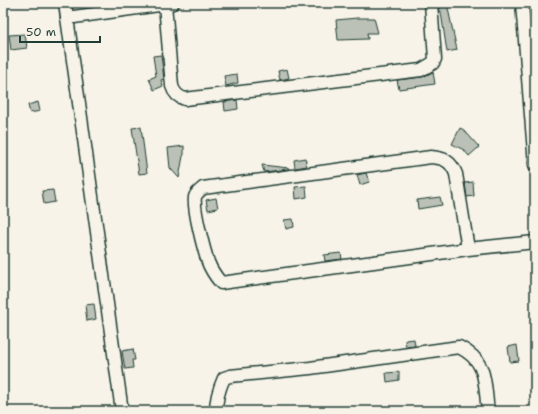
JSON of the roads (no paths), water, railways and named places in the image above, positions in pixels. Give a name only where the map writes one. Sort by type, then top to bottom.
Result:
[{"type":"street","points":[[65,3],[122,411]]},
{"type":"street","points":[[67,18],[169,3],[172,86],[174,92],[185,99],[421,70],[433,63],[435,59],[430,3]]},
{"type":"street","points":[[522,3],[535,165]]},
{"type":"street","points":[[468,249],[456,174],[452,165],[442,158],[431,157],[203,188],[198,192],[195,198],[199,229],[208,263],[216,277],[222,283],[468,249],[535,242]]},
{"type":"street","points":[[216,411],[217,396],[221,384],[224,378],[230,376],[310,368],[459,347],[474,356],[480,362],[488,411]]}]
